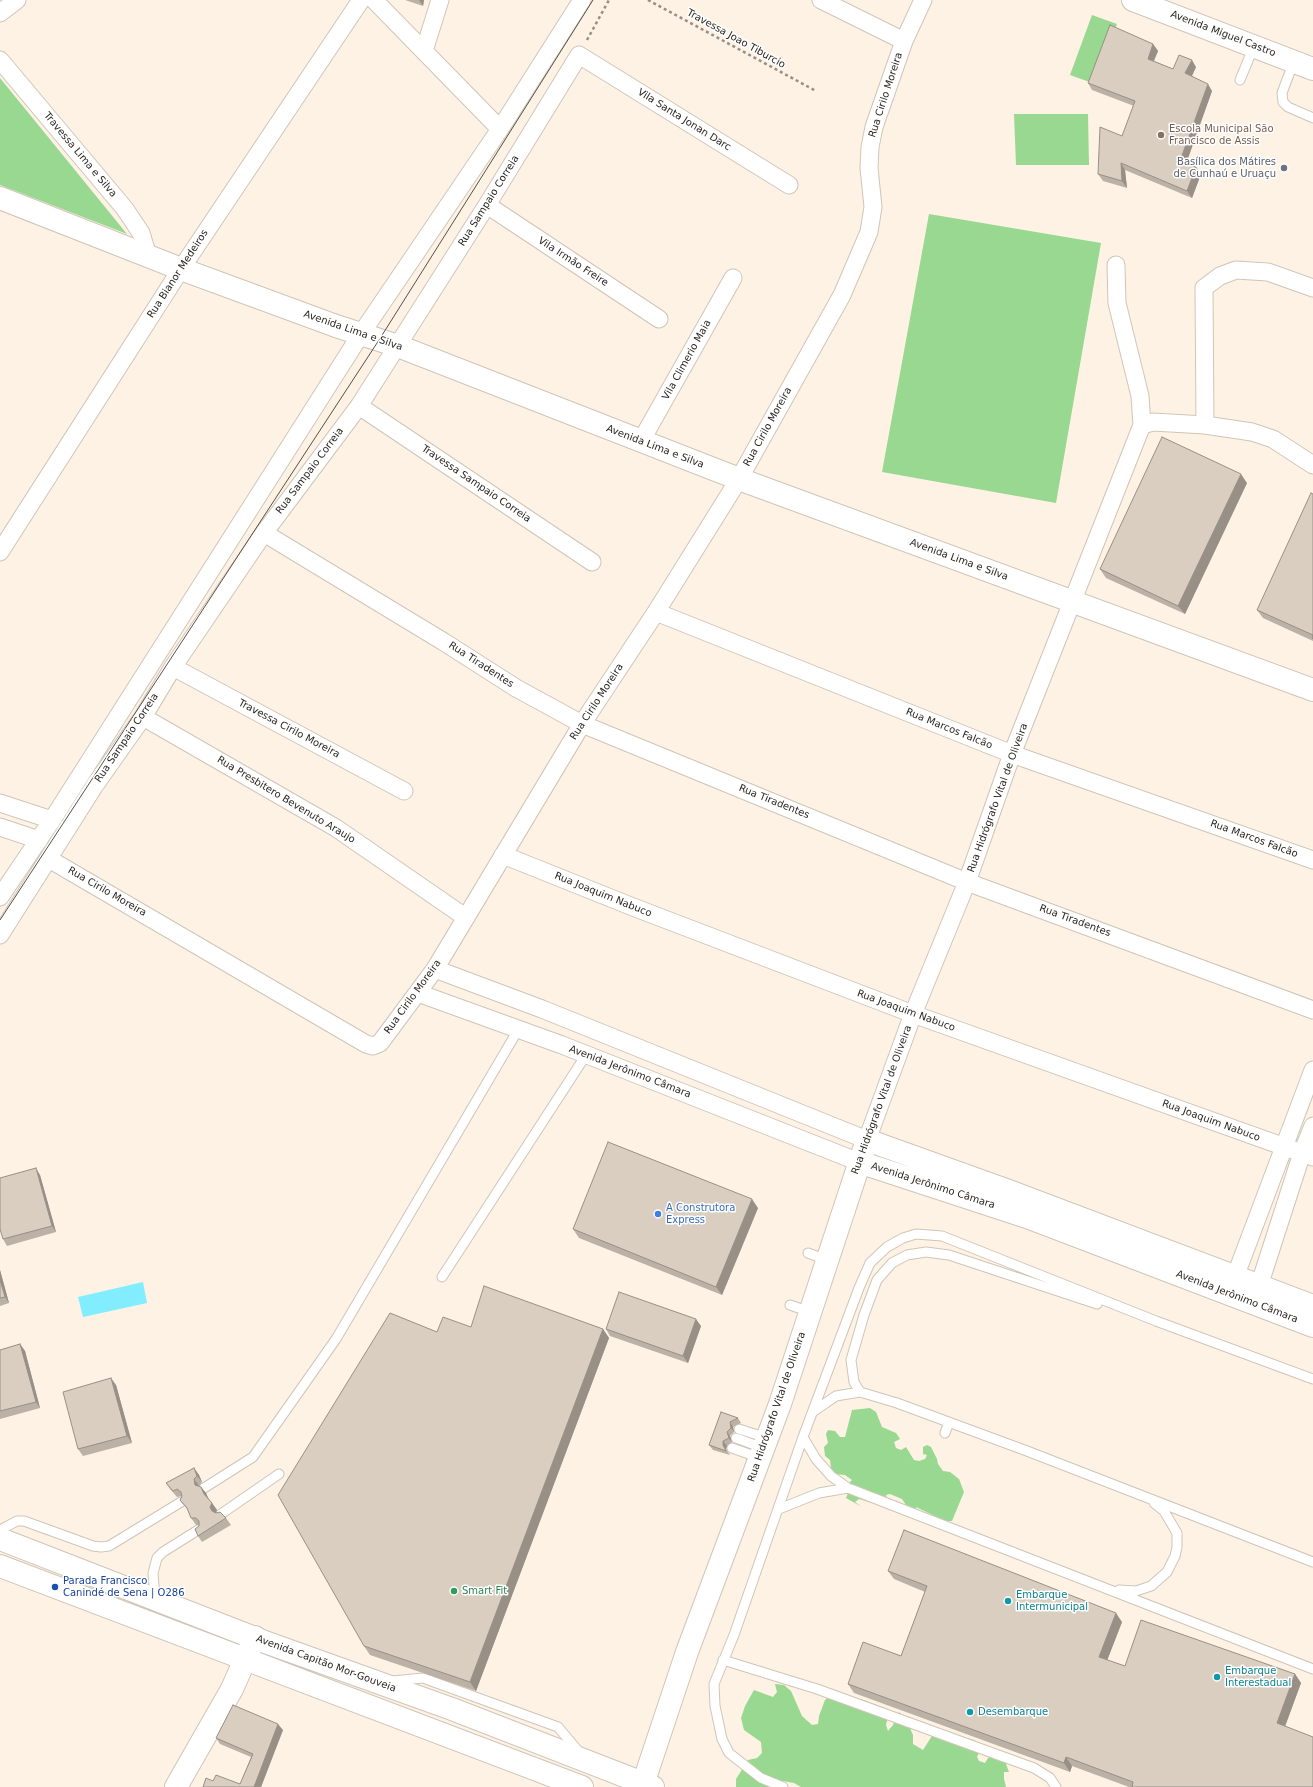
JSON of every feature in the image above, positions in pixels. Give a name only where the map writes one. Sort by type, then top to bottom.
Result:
[{"type":"main road","name":"Avenida Miguel Castro","points":[[1136,0],[1303,65]]},
{"type":"main road","name":"Avenida Lima e Silva","points":[[0,198],[181,269],[398,346],[739,479],[1313,690]]},
{"type":"main road","name":"Rua Hidrógrafo Vital de Oliveira","points":[[646,1786],[688,1652],[763,1448],[810,1312],[818,1256],[867,1140]]},
{"type":"main road","name":"Avenida Jerônimo Câmara","points":[[867,1140],[1009,1191],[1313,1306]]},
{"type":"main road","name":"Avenida Jerônimo Câmara","points":[[859,1162],[1027,1217],[1313,1326]]},
{"type":"main road","name":"Avenida Capitão Mor-Gouveia","points":[[0,1539],[255,1638],[586,1761],[646,1786]]},
{"type":"main road","points":[[0,1566],[582,1787]]},
{"type":"main road","points":[[176,1787],[232,1689],[255,1638]]},
{"type":"street","points":[[0,13],[17,0]]},
{"type":"street","name":"Rua Bianor Medeiros","points":[[0,552],[181,269],[361,0]]},
{"type":"street","points":[[374,0],[500,129]]},
{"type":"street","points":[[424,51],[440,0]]},
{"type":"street","name":"Rua Sampaio Correia","points":[[0,897],[52,820],[362,334],[500,129],[582,0]]},
{"type":"street","points":[[821,0],[904,41]]},
{"type":"street","name":"Rua Cirilo Moreira","points":[[50,859],[369,1046],[380,1043],[435,969],[464,917],[582,724],[656,612],[739,479],[842,295],[869,232],[873,207],[869,168],[870,147],[874,127],[904,41],[923,0]]},
{"type":"street","name":"Rua Sampaio Correia","points":[[0,935],[50,859],[95,785],[143,717],[173,667],[264,533],[359,406],[487,205],[579,55]]},
{"type":"street","name":"Vila Santa Jonan Darc","points":[[579,55],[789,185]]},
{"type":"street","name":"Travessa Lima e Silva","points":[[0,60],[125,209],[140,232],[148,256]]},
{"type":"street","name":"Vila Irmão Freire","points":[[487,205],[659,319]]},
{"type":"street","points":[[1116,265],[1117,303],[1140,396],[1142,425],[1153,422],[1205,425],[1252,432],[1273,439],[1313,465]]},
{"type":"street","points":[[1205,425],[1204,288],[1220,276],[1236,270],[1268,272],[1313,288]]},
{"type":"street","name":"Vila Climerio Maia","points":[[641,441],[733,278]]},
{"type":"street","name":"Travessa Sampaio Correia","points":[[359,406],[592,562]]},
{"type":"street","name":"Rua Hidrógrafo Vital de Oliveira","points":[[867,1140],[913,1014],[967,882],[1012,754],[1142,425]]},
{"type":"street","name":"Rua Tiradentes","points":[[264,533],[444,642],[516,688],[582,724],[967,882],[1313,1010]]},
{"type":"street","name":"Rua Marcos Falcão","points":[[656,612],[1012,754],[1313,860]]},
{"type":"street","name":"Travessa Cirilo Moreira","points":[[173,667],[404,792]]},
{"type":"street","name":"Rua Presbitero Bevenuto Araujo","points":[[143,717],[336,828],[464,917]]},
{"type":"street","points":[[0,803],[52,820]]},
{"type":"street","points":[[0,827],[39,840]]},
{"type":"street","name":"Rua Joaquim Nabuco","points":[[503,855],[633,908],[913,1014],[1307,1155]]},
{"type":"street","name":"Avenida Jerônimo Câmara","points":[[435,969],[542,1009],[867,1140]]},
{"type":"street","name":"Avenida Jerônimo Câmara","points":[[418,993],[586,1055],[859,1162]]},
{"type":"street","points":[[1235,1277],[1285,1148],[1313,1070]]},
{"type":"street","points":[[1259,1286],[1307,1155],[1313,1126]]},
{"type":"lane","points":[[1240,80],[1254,46]]},
{"type":"lane","points":[[1303,65],[1282,93],[1283,102],[1288,107],[1313,118]]},
{"type":"lane","points":[[204,1488],[253,1457],[336,1339],[518,1030]]},
{"type":"lane","points":[[442,1277],[516,1171],[586,1055]]},
{"type":"lane","points":[[783,1787],[761,1778],[729,1753],[722,1739],[715,1706],[714,1684],[779,1509],[803,1437],[814,1411],[858,1288],[870,1263],[886,1247],[903,1238],[916,1234],[942,1236],[1229,1348],[1313,1379]]},
{"type":"lane","points":[[860,1392],[854,1382],[851,1360],[877,1280],[892,1263],[907,1255],[926,1252],[949,1255],[987,1267],[1229,1348]]},
{"type":"lane","points":[[790,1305],[810,1312]]},
{"type":"lane","points":[[814,1411],[836,1396],[860,1392],[949,1422],[1313,1562]]},
{"type":"lane","points":[[946,1433],[949,1422]]},
{"type":"lane","points":[[739,1428],[763,1448]]},
{"type":"lane","points":[[803,1437],[816,1459],[831,1476],[848,1488],[1313,1668]]},
{"type":"lane","points":[[736,1438],[763,1448]]},
{"type":"lane","points":[[732,1448],[763,1448]]},
{"type":"lane","points":[[221,1514],[279,1474]]},
{"type":"lane","points":[[779,1509],[819,1493],[848,1488]]},
{"type":"lane","points":[[1111,1590],[1136,1591],[1151,1586],[1167,1572],[1175,1556],[1177,1533],[1172,1522],[1164,1511],[1147,1497]]},
{"type":"lane","points":[[0,1530],[17,1521],[24,1521],[93,1546],[109,1546],[181,1502]]},
{"type":"lane","points":[[155,1600],[153,1573],[157,1558],[163,1552],[198,1530]]},
{"type":"lane","points":[[723,1660],[817,1689],[1034,1768],[1050,1778],[1056,1787]]},
{"type":"lane","points":[[378,1683],[423,1678],[486,1699],[558,1727],[586,1761]]},
{"type":"path","points":[[579,55],[609,0]]},
{"type":"path","name":"Travessa Joao Tiburcio","points":[[648,0],[816,92]]},
{"type":"green space","points":[[1092,15],[1117,24],[1095,84],[1070,75]]},
{"type":"green space","points":[[0,78],[127,234],[0,185]]},
{"type":"green space","points":[[1014,114],[1088,114],[1089,165],[1016,165]]},
{"type":"green space","points":[[929,214],[1101,243],[1056,503],[882,472]]},
{"type":"green space","points":[[870,1408],[876,1412],[882,1427],[896,1433],[900,1439],[894,1442],[896,1448],[901,1450],[906,1447],[914,1460],[919,1461],[925,1459],[927,1455],[923,1454],[923,1447],[927,1445],[931,1447],[938,1464],[943,1471],[950,1472],[959,1479],[964,1492],[952,1521],[945,1521],[916,1507],[917,1512],[915,1519],[902,1499],[890,1494],[886,1495],[887,1498],[882,1506],[859,1499],[855,1502],[862,1507],[846,1498],[848,1493],[845,1487],[852,1480],[845,1475],[834,1474],[831,1468],[830,1460],[825,1456],[824,1447],[828,1443],[826,1434],[828,1430],[835,1431],[840,1437],[845,1437],[852,1410]]},
{"type":"green space","points":[[775,1684],[784,1685],[791,1691],[802,1716],[812,1725],[818,1724],[819,1716],[825,1700],[836,1690],[846,1696],[847,1706],[861,1699],[882,1707],[889,1712],[886,1725],[888,1731],[893,1725],[899,1712],[905,1717],[913,1735],[913,1744],[923,1750],[937,1728],[945,1732],[974,1740],[982,1746],[977,1757],[979,1761],[985,1763],[988,1758],[1001,1751],[1006,1753],[1006,1764],[1009,1772],[1004,1772],[1006,1787],[801,1787],[794,1783],[783,1781],[779,1787],[736,1787],[736,1779],[748,1760],[757,1758],[762,1753],[761,1742],[744,1730],[741,1718],[745,1706],[754,1690],[773,1697],[777,1692]]},
{"type":"water","points":[[143,1282],[147,1303],[83,1317],[78,1297]]},
{"type":"building","points":[[1110,25],[1153,44],[1148,59],[1173,69],[1179,55],[1192,60],[1185,73],[1208,84],[1180,161],[1196,167],[1187,191],[1121,163],[1122,181],[1098,174],[1100,127],[1122,136],[1135,101],[1088,83]]},
{"type":"building","points":[[1162,437],[1241,474],[1178,606],[1100,569]]},
{"type":"building","points":[[1311,493],[1313,494],[1313,635],[1257,610]]},
{"type":"building","points":[[608,1142],[752,1199],[716,1287],[573,1229]]},
{"type":"building","points":[[36,1168],[52,1226],[3,1239],[0,1229],[0,1178]]},
{"type":"building","points":[[0,1280],[5,1297],[0,1298]]},
{"type":"building","points":[[484,1286],[603,1329],[470,1682],[364,1646],[278,1495],[390,1313],[437,1332],[443,1317],[471,1327]]},
{"type":"building","points":[[619,1292],[696,1319],[683,1356],[606,1329]]},
{"type":"building","points":[[20,1344],[36,1402],[0,1411],[0,1350]]},
{"type":"building","points":[[111,1378],[127,1436],[78,1449],[63,1392]]},
{"type":"building","points":[[721,1412],[738,1418],[730,1422],[731,1428],[727,1432],[729,1438],[723,1441],[726,1451],[709,1445]]},
{"type":"building","points":[[194,1468],[197,1476],[194,1479],[195,1485],[201,1487],[204,1494],[212,1503],[210,1507],[212,1511],[216,1513],[220,1512],[226,1518],[198,1536],[195,1529],[199,1526],[199,1521],[196,1518],[191,1518],[187,1508],[180,1500],[182,1496],[181,1492],[177,1489],[173,1491],[166,1483]]},
{"type":"building","points":[[904,1530],[1116,1613],[1099,1657],[1125,1666],[1141,1620],[1295,1674],[1277,1723],[1313,1737],[1313,1787],[1132,1787],[1133,1782],[1066,1757],[1064,1763],[848,1684],[863,1642],[901,1656],[927,1586],[888,1571]]},
{"type":"building","points":[[233,1705],[278,1724],[254,1787],[203,1787],[206,1778],[213,1781],[216,1775],[240,1784],[253,1754],[216,1738]]},
{"type":"tram line","points":[[0,920],[379,340],[593,0]]},
{"type":"place","name":"Escola Municipal São Francisco de Assis","points":[[1161,135]]},
{"type":"place","name":"Basílica dos Mátires de Cunhaú e Uruaçu","points":[[1284,168]]},
{"type":"place","name":"A Construtora Express","points":[[658,1214]]},
{"type":"place","name":"Parada Francisco Canindé de Sena | O286","points":[[55,1587]]},
{"type":"place","name":"Smart Fit","points":[[454,1591]]},
{"type":"place","name":"Embarque Intermunicipal","points":[[1008,1601]]},
{"type":"place","name":"Embarque Interestadual","points":[[1217,1677]]},
{"type":"place","name":"Desembarque","points":[[970,1712]]}]
